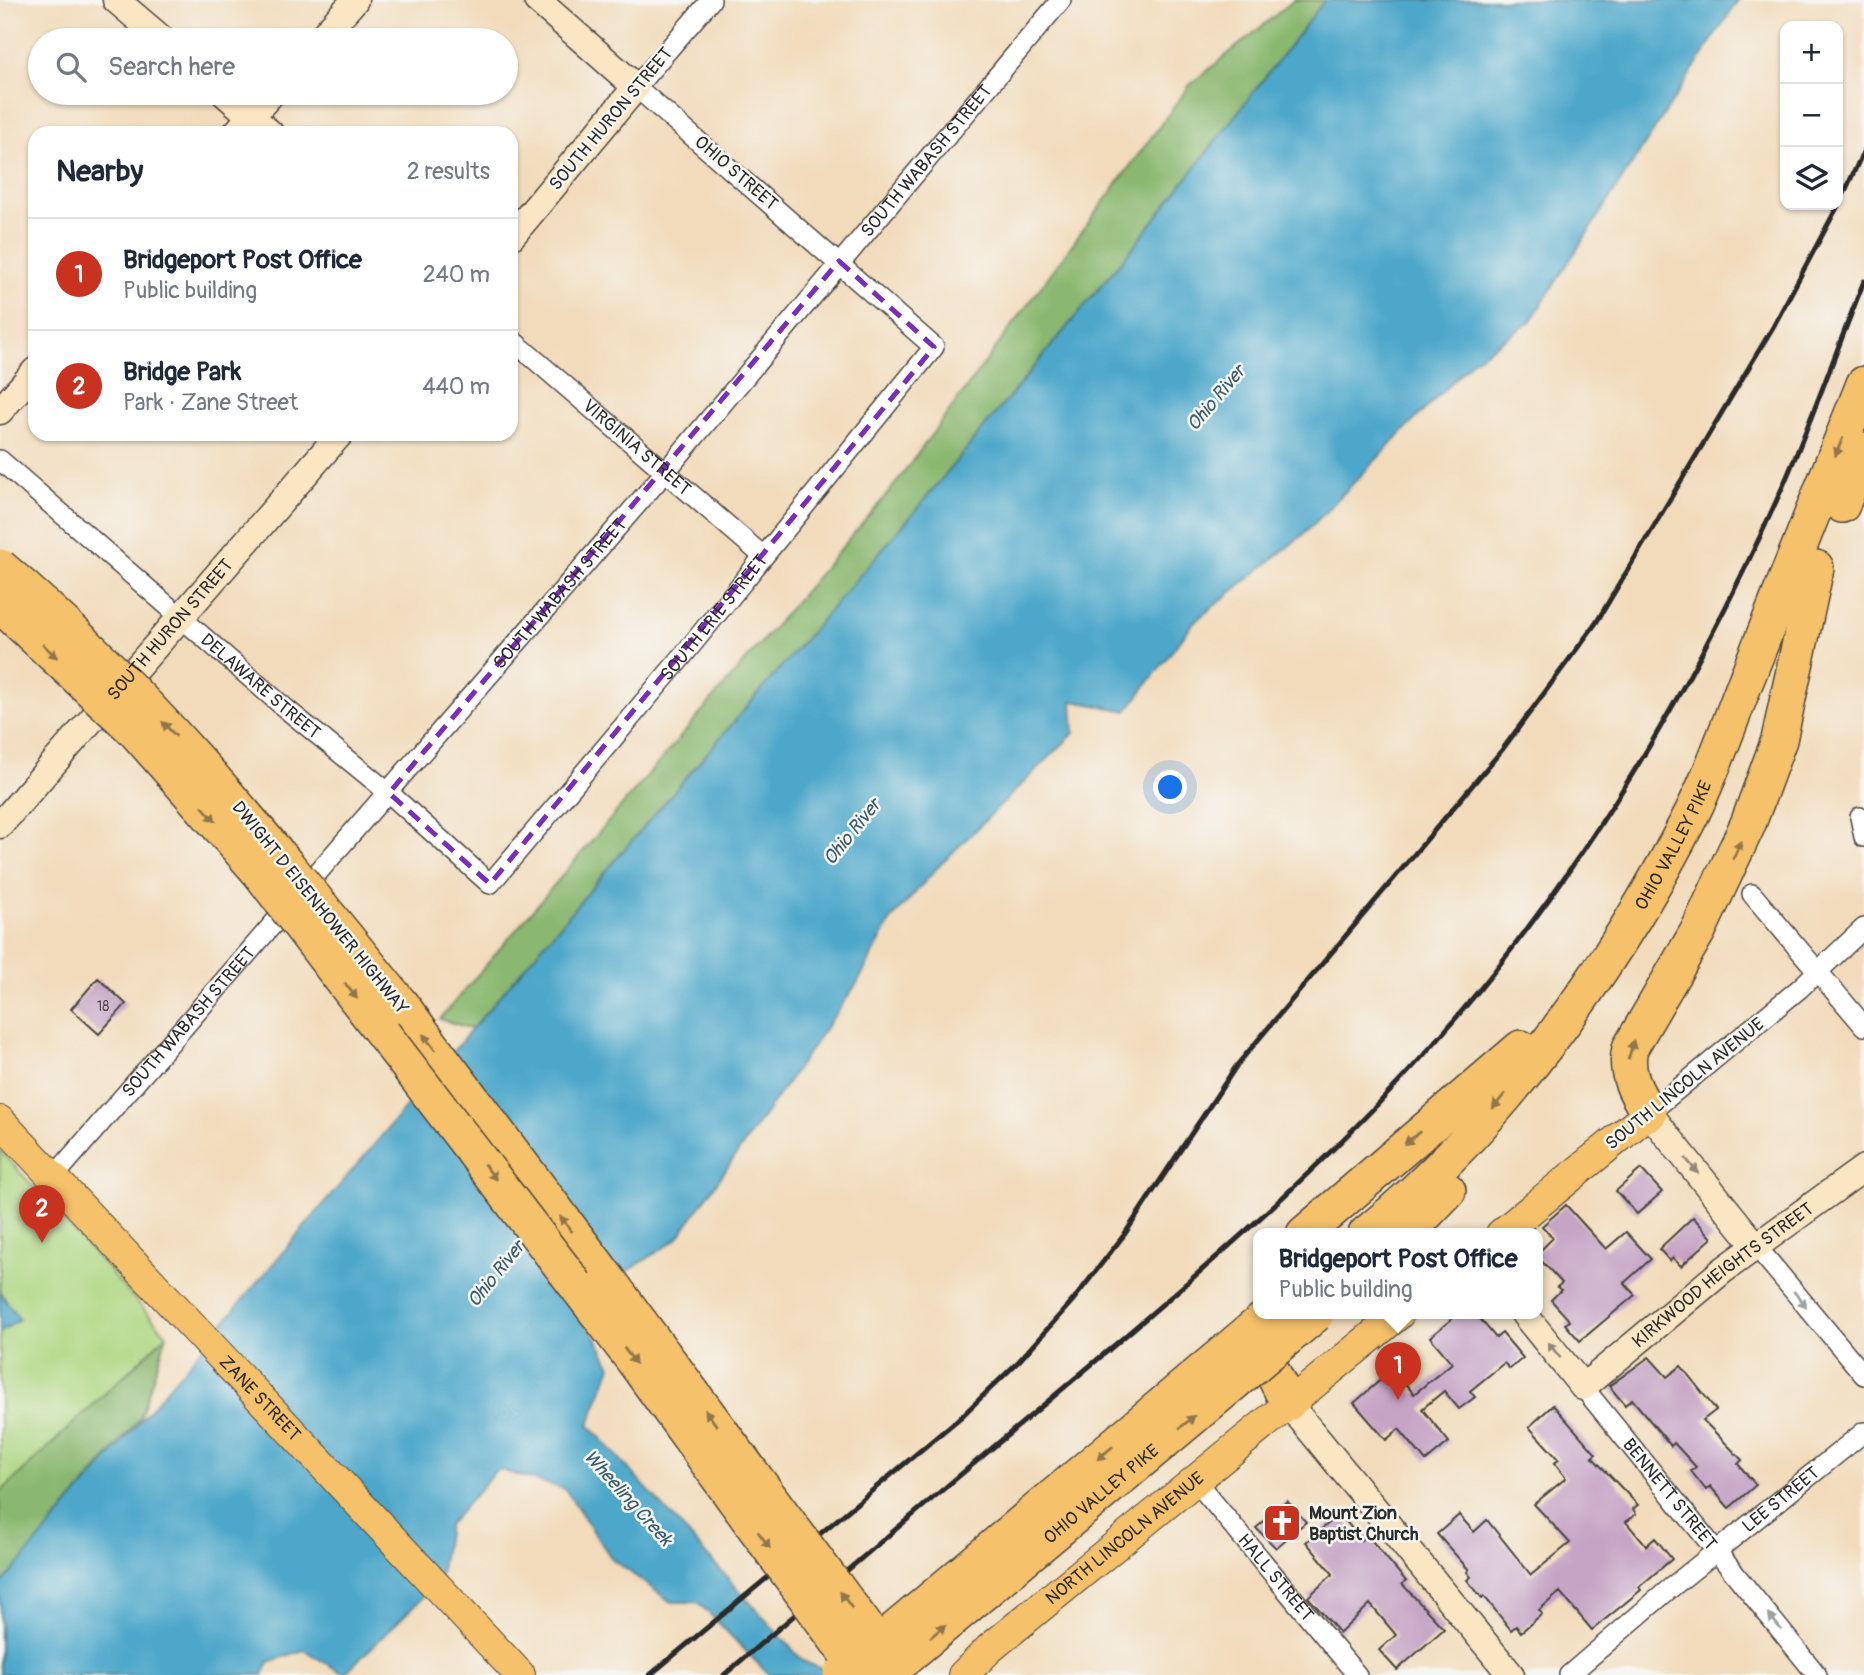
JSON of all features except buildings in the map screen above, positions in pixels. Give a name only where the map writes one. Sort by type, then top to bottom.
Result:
[{"type":"highway","name":"OHIO VALLEY PIKE","points":[[1373,1228],[1401,1205],[1477,1127],[1562,1025],[1634,919],[1692,813],[1864,384]]},
{"type":"highway","name":"OHIO VALLEY PIKE","points":[[1412,1228],[1491,1146],[1578,1041],[1654,932],[1710,824],[1864,450]]},
{"type":"highway","name":"DWIGHT D EISENHOWER HIGHWAY","points":[[0,567],[80,640],[205,768],[402,1006],[598,1290]]},
{"type":"highway","points":[[1649,1112],[1632,1083],[1628,1068],[1630,1048],[1698,931],[1748,824],[1779,740],[1816,568]]},
{"type":"highway","name":"DWIGHT D EISENHOWER HIGHWAY","points":[[0,605],[135,731],[260,873],[598,1290]]},
{"type":"highway","points":[[1311,1228],[1402,1147],[1514,1055],[1570,999],[1634,919]]},
{"type":"highway","points":[[598,1290],[862,1675]]},
{"type":"highway","points":[[598,1290],[901,1675]]},
{"type":"highway","name":"OHIO VALLEY PIKE","points":[[841,1675],[1264,1319]]},
{"type":"highway","points":[[1270,1319],[1270,1367],[1288,1403]]},
{"type":"highway","name":"OHIO VALLEY PIKE","points":[[885,1675],[1310,1319]]},
{"type":"main road","name":"SOUTH LINCOLN AVENUE","points":[[1507,1228],[1649,1112]]},
{"type":"main road","name":"ZANE STREET","points":[[0,1121],[520,1675]]},
{"type":"main road","points":[[1288,1403],[1393,1319]]},
{"type":"main road","name":"NORTH LINCOLN AVENUE","points":[[963,1675],[989,1649],[1288,1403]]},
{"type":"street","points":[[116,0],[149,28]]},
{"type":"street","points":[[330,28],[355,0]]},
{"type":"street","name":"OHIO STREET","points":[[537,0],[839,261],[934,347]]},
{"type":"street","name":"SOUTH HURON STREET","points":[[518,229],[711,0]]},
{"type":"street","name":"SOUTH WABASH STREET","points":[[52,1179],[666,471],[1060,0]]},
{"type":"street","points":[[234,105],[251,126]]},
{"type":"street","points":[[253,126],[265,105]]},
{"type":"street","name":"VIRGINIA STREET","points":[[518,345],[763,556]]},
{"type":"street","name":"SOUTH ERIE STREET","points":[[490,884],[934,347]]},
{"type":"street","points":[[0,411],[28,379]]},
{"type":"street","name":"SOUTH HURON STREET","points":[[0,825],[334,441]]},
{"type":"street","name":"DELAWARE STREET","points":[[0,460],[285,708],[389,793],[490,884]]},
{"type":"street","points":[[1860,817],[1864,837]]},
{"type":"street","points":[[1752,894],[1864,1026]]},
{"type":"street","name":"SOUTH LINCOLN AVENUE","points":[[1649,1112],[1817,972],[1864,928]]},
{"type":"street","points":[[1649,1112],[1864,1375]]},
{"type":"street","name":"KIRKWOOD HEIGHTS STREET","points":[[1583,1387],[1756,1246],[1864,1168]]},
{"type":"street","name":"BENNETT STREET","points":[[1528,1319],[1817,1675]]},
{"type":"street","points":[[1288,1403],[1511,1675]]},
{"type":"street","name":"LEE STREET","points":[[1569,1675],[1667,1591],[1719,1552],[1864,1432]]},
{"type":"street","name":"HALL STREET","points":[[1194,1479],[1357,1675]]},
{"type":"highlighted area","points":[[839,261],[934,347],[490,884],[389,793]]},
{"type":"green space","points":[[1294,0],[1325,0],[1134,246],[916,510],[472,1029],[440,1019],[890,491],[1190,85]]},
{"type":"green space","points":[[0,1150],[167,1335],[0,1493]]},
{"type":"green space","points":[[167,1335],[140,1418],[0,1588],[0,1493]]},
{"type":"water","points":[[1325,0],[1738,0],[1530,322],[1473,360],[1304,534],[1194,622],[1127,711],[1072,701],[1074,733],[935,870],[891,920],[858,982],[677,1239],[578,1304],[611,1366],[589,1425],[803,1661],[835,1675],[769,1675],[698,1602],[671,1602],[612,1559],[565,1489],[497,1469],[448,1526],[439,1582],[344,1674],[304,1650],[269,1662],[263,1675],[0,1675],[0,1586],[622,852],[916,510],[1134,246]]},
{"type":"water","points":[[0,1292],[19,1319],[0,1333]]},
{"type":"railway","points":[[650,1675],[962,1416],[1019,1361],[1074,1299],[1124,1235],[1237,1065],[1502,750],[1596,623],[1773,327],[1841,200],[1864,150]]},
{"type":"railway","points":[[724,1675],[1197,1275],[1331,1151],[1416,1064],[1456,1018],[1552,895],[1597,830],[1678,696],[1715,627],[1783,486],[1864,281]]},
{"type":"place","name":"Bridge Park","points":[[42,1243]]},
{"type":"place","name":"Bridgeport Post Office","points":[[1398,1400]]},
{"type":"place","name":"Mount Zion Baptist Church","points":[[1282,1523]]},
{"type":"water label","name":"Ohio River","points":[[1216,398]]},
{"type":"water label","name":"Ohio River","points":[[852,832]]},
{"type":"water label","name":"Ohio River","points":[[496,1274]]},
{"type":"water label","name":"Wheeling Creek","points":[[628,1498]]}]
